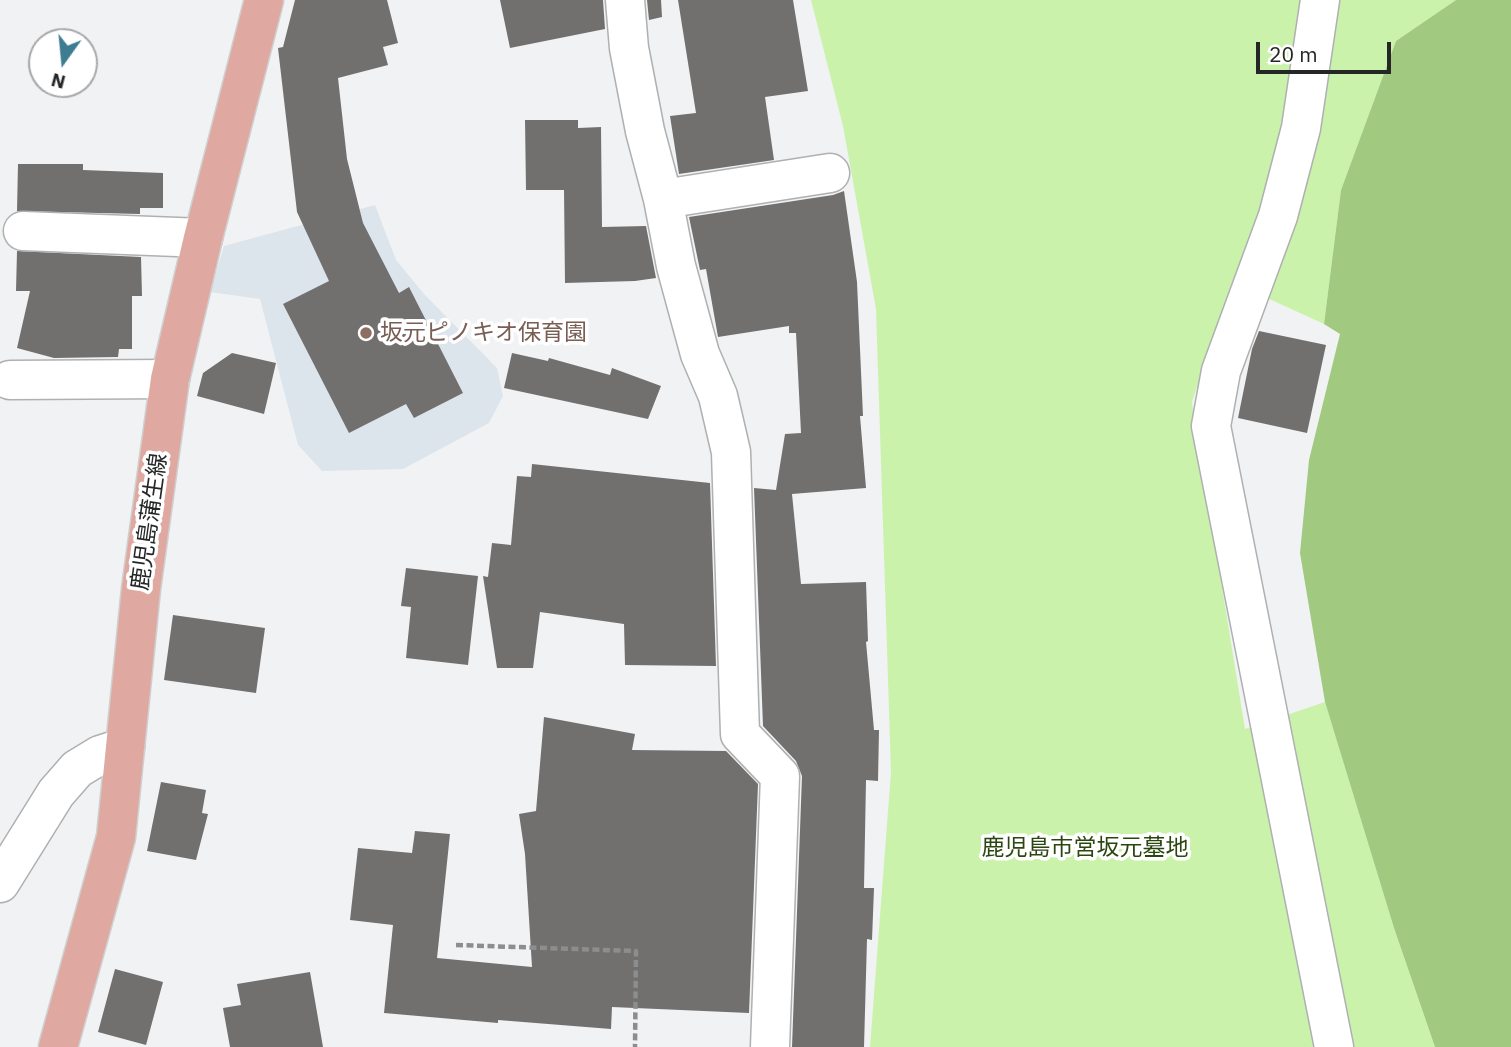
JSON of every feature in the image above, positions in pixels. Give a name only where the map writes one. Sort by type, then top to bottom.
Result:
[{"type":"main road","name":"鹿児島蒲生線","points":[[58,1047],[116,837],[141,589],[170,379],[264,0]]},
{"type":"street","points":[[625,0],[629,48],[676,266],[700,355],[718,396],[731,452],[740,734],[780,776],[770,1047]]},
{"type":"street","points":[[1320,0],[1301,128],[1279,216],[1221,371],[1211,426],[1334,1047]]},
{"type":"street","points":[[663,199],[830,173]]},
{"type":"street","points":[[23,231],[203,238]]},
{"type":"street","points":[[10,380],[170,379]]},
{"type":"street","points":[[0,883],[56,793],[77,768],[100,755],[125,747]]},
{"type":"path","points":[[456,945],[636,951],[635,1047]]},
{"type":"shaded area","name":"坂元ピノキオ保育園","points":[[375,205],[396,260],[425,295],[497,368],[503,396],[489,423],[403,469],[322,471],[298,445],[260,299],[210,292],[224,246]]},
{"type":"green space","name":"鹿児島市営坂元墓地","points":[[811,0],[1456,0],[1396,41],[1341,190],[1324,324],[1232,282],[1192,402],[1203,486],[1245,729],[1325,702],[1394,928],[1435,1047],[870,1047],[891,772],[876,309],[843,126]]},
{"type":"green space","points":[[1456,0],[1511,0],[1511,1047],[1435,1047],[1394,928],[1325,702],[1300,553],[1309,460],[1340,334],[1324,324],[1341,190],[1396,41]]},
{"type":"building","points":[[295,0],[387,0],[398,43],[383,47],[388,65],[338,78],[347,159],[363,223],[399,293],[409,287],[463,393],[414,418],[406,404],[349,433],[283,304],[329,281],[297,212],[278,48],[283,47]]},
{"type":"building","points":[[500,0],[603,0],[605,29],[510,48]]},
{"type":"building","points":[[647,0],[661,0],[662,17],[649,20]]},
{"type":"building","points":[[678,0],[793,0],[808,91],[765,97],[774,160],[679,174],[670,116],[696,113]]},
{"type":"building","points":[[525,120],[578,120],[578,128],[601,127],[602,227],[646,226],[656,278],[565,283],[564,190],[526,190]]},
{"type":"building","points":[[18,164],[83,164],[83,170],[163,173],[163,208],[140,208],[140,214],[17,211]]},
{"type":"building","points":[[844,191],[857,282],[863,416],[860,416],[866,488],[792,494],[801,584],[866,582],[866,642],[874,730],[879,730],[878,781],[866,780],[864,888],[874,888],[872,940],[867,939],[864,1047],[792,1047],[802,776],[796,761],[763,726],[754,488],[776,490],[785,434],[801,433],[796,333],[789,333],[789,326],[718,337],[706,269],[700,270],[689,217],[833,195]]},
{"type":"building","points":[[17,251],[141,257],[142,296],[132,296],[132,349],[119,349],[118,357],[54,358],[17,348],[30,291],[16,291]]},
{"type":"building","points":[[1259,331],[1326,345],[1307,433],[1238,418],[1252,349]]},
{"type":"building","points":[[232,353],[276,363],[264,414],[197,396],[203,373]]},
{"type":"building","points":[[512,353],[548,361],[549,358],[610,375],[612,368],[661,386],[648,419],[504,388]]},
{"type":"building","points":[[532,464],[710,483],[716,666],[625,665],[624,624],[540,612],[533,668],[497,668],[483,576],[488,577],[492,543],[511,545],[517,476],[531,477]]},
{"type":"building","points":[[406,568],[478,576],[468,665],[406,658],[411,607],[401,606]]},
{"type":"building","points":[[173,615],[265,628],[256,693],[164,680]]},
{"type":"building","points":[[544,717],[635,734],[632,750],[726,751],[758,784],[749,1013],[612,1007],[611,1029],[384,1013],[393,925],[350,920],[358,848],[412,853],[415,831],[450,834],[437,958],[532,967],[525,854],[519,814],[536,811]]},
{"type":"building","points":[[161,782],[206,790],[202,813],[208,814],[196,860],[147,851]]},
{"type":"building","points":[[115,969],[163,982],[146,1045],[98,1032]]},
{"type":"building","points":[[310,972],[323,1047],[230,1047],[223,1008],[241,1005],[237,984]]},
{"type":"place","name":"坂元ピノキオ保育園","points":[[366,333]]}]
